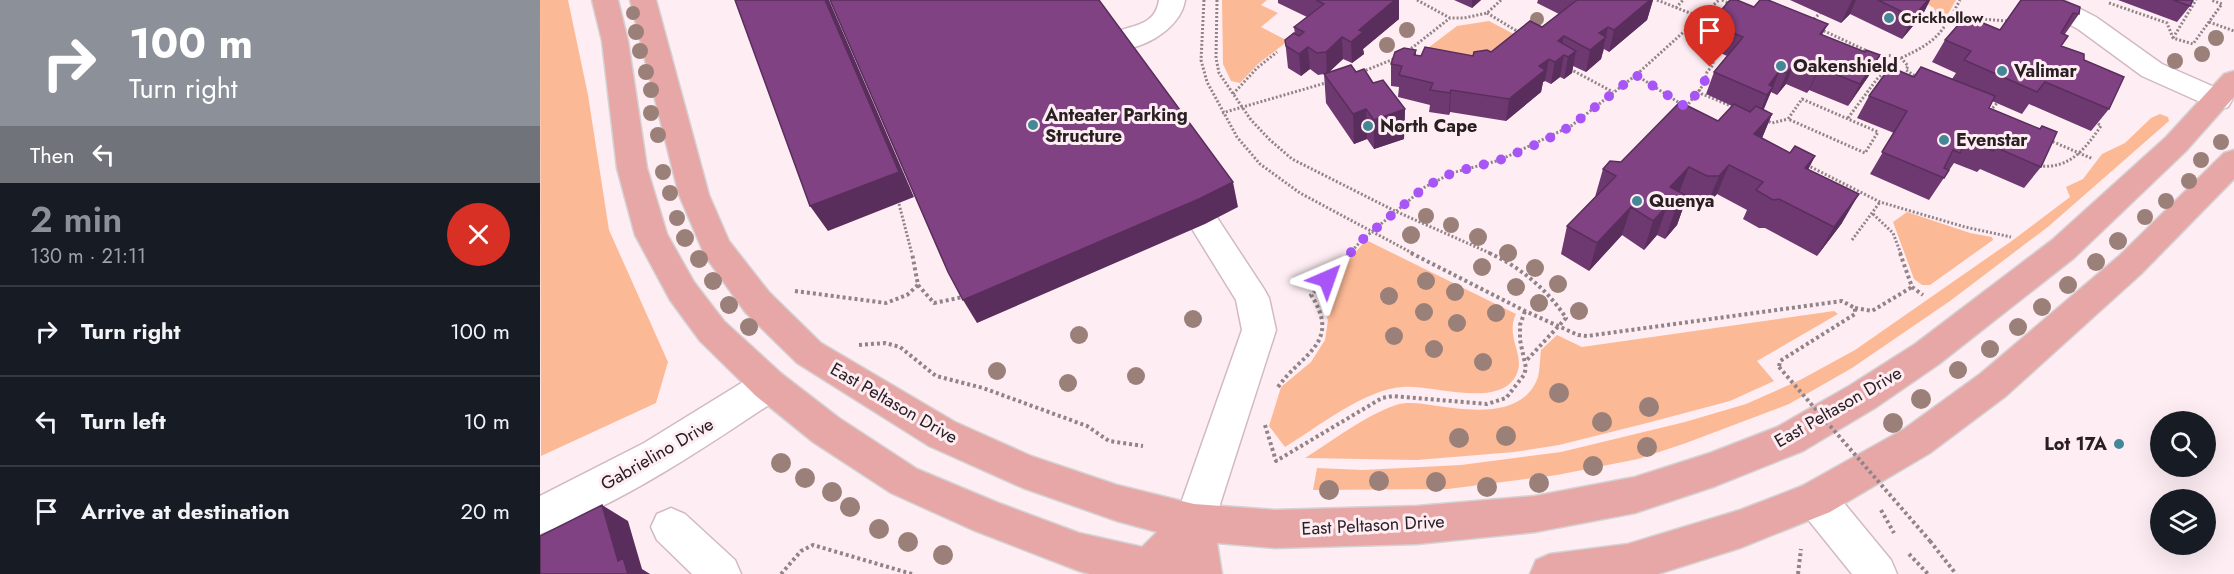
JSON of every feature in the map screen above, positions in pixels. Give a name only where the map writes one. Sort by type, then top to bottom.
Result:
[{"type":"main road","points":[[605,0],[615,40],[632,168],[651,235],[682,291],[712,332],[769,385],[826,430],[904,481],[987,517],[1078,552],[1157,572],[1194,523]]},
{"type":"main road","name":"East Peltason Drive","points":[[644,0],[694,195],[716,247],[757,302],[809,353],[942,434],[1023,471],[1118,503],[1194,523],[1275,530],[1417,525],[1535,514],[1635,495],[1713,470],[1790,439],[1862,397],[1927,354],[2063,249],[2176,144],[2226,90]]},
{"type":"main road","points":[[1550,574],[1628,564],[1740,529],[1816,499],[1917,441],[1993,385],[2130,265],[2234,161]]},
{"type":"main road","points":[[1194,523],[1202,574]]},
{"type":"street","points":[[1118,42],[1153,29],[1162,22],[1172,9],[1172,0]]},
{"type":"street","points":[[2043,0],[2087,23],[2152,70],[2226,90]]},
{"type":"street","points":[[1194,523],[1260,330],[1252,298],[1205,224]]},
{"type":"street","name":"Gabrielino Drive","points":[[540,516],[597,489],[728,413],[769,385]]},
{"type":"street","points":[[1816,499],[1877,574]]},
{"type":"street","points":[[671,527],[721,574]]},
{"type":"path","points":[[1204,0],[1201,60],[1207,82],[1237,137],[1260,164],[1300,193],[1372,233],[1525,311],[1578,335],[1587,336],[1842,301],[1855,308],[1872,311],[1912,287]]},
{"type":"path","points":[[1217,0],[1216,58],[1219,74],[1263,134],[1292,159],[1395,211],[1509,262],[1561,310],[1566,318],[1561,327],[1543,341],[1526,361]]},
{"type":"path","points":[[1417,0],[1450,18],[1464,18],[1487,13],[1501,0]]},
{"type":"path","points":[[1657,0],[1700,17]]},
{"type":"path","points":[[1676,8],[1683,0]]},
{"type":"path","points":[[1274,394],[1281,382],[1312,353],[1320,342],[1324,326],[1322,313],[1311,295],[1362,240],[1395,211],[1425,187],[1452,173],[1500,160],[1544,141],[1571,126],[1636,75],[1720,0],[1733,5],[1726,13]]},
{"type":"path","points":[[1901,58],[1929,45],[1954,12],[1960,0]]},
{"type":"path","points":[[2102,0],[2167,23],[2174,38],[2193,44],[2222,4],[2211,0]]},
{"type":"path","points":[[2174,38],[2196,0]]},
{"type":"path","points":[[1954,12],[1981,19],[2008,21]]},
{"type":"path","points":[[1487,13],[1524,36]]},
{"type":"path","points":[[1820,13],[1809,24],[1882,58]]},
{"type":"path","points":[[1360,72],[1396,58],[1450,18]]},
{"type":"path","points":[[2209,22],[2234,31]]},
{"type":"path","points":[[1686,107],[1704,84],[1707,72],[1713,65],[1714,59],[1701,44],[1714,29]]},
{"type":"path","points":[[1233,94],[1257,68],[1277,52]]},
{"type":"path","points":[[1882,58],[1887,55],[1901,58],[1908,66],[1904,72],[1925,82]]},
{"type":"path","points":[[1882,58],[1882,66],[1896,72]]},
{"type":"path","points":[[1566,67],[1614,92]]},
{"type":"path","points":[[1848,118],[1877,79],[1887,70]]},
{"type":"path","points":[[1636,75],[1696,112]]},
{"type":"path","points":[[1222,113],[1339,79]]},
{"type":"path","points":[[1699,90],[1702,94],[1742,111]]},
{"type":"path","points":[[1762,119],[1772,123],[1788,119],[1865,153],[1878,132],[1802,99],[1788,119]]},
{"type":"path","points":[[1990,111],[1996,103]]},
{"type":"path","points":[[1985,109],[1996,115]]},
{"type":"path","points":[[2035,165],[2050,167],[2081,154],[2101,126],[2096,122]]},
{"type":"path","points":[[2040,136],[2093,159]]},
{"type":"path","points":[[1803,163],[1880,202],[1965,227],[2012,237]]},
{"type":"path","points":[[1852,240],[1880,202]]},
{"type":"path","points":[[898,204],[917,272],[918,285],[934,303],[963,297]]},
{"type":"path","points":[[1873,214],[1893,234],[1912,287],[1923,295]]},
{"type":"path","points":[[787,290],[886,303],[907,295],[918,285]]},
{"type":"path","points":[[1855,308],[1854,314],[1780,361],[1779,367],[1956,574]]},
{"type":"path","points":[[1268,416],[1265,427],[1276,461],[1382,398],[1393,396],[1487,404],[1506,398],[1524,375],[1526,361],[1520,332],[1525,311]]},
{"type":"path","points":[[848,345],[885,343],[900,347],[936,376],[983,388],[1087,426],[1109,441],[1143,446]]},
{"type":"path","points":[[781,574],[801,551],[813,545],[912,574]]},
{"type":"path","points":[[1798,574],[1801,549]]},
{"type":"shaded area","points":[[540,0],[568,0],[588,95],[609,230],[668,362],[656,403],[541,456]]},
{"type":"shaded area","points":[[1222,0],[1267,0],[1261,5],[1278,13],[1261,27],[1288,41],[1258,64],[1240,83],[1231,81],[1223,64]]},
{"type":"shaded area","points":[[1920,0],[1956,0],[1941,26],[1935,21],[1934,8]]},
{"type":"shaded area","points":[[1489,21],[1527,41],[1494,65],[1428,48],[1457,26]]},
{"type":"shaded area","points":[[2160,114],[2168,117],[2169,121],[2049,226],[1950,301],[1852,368],[1789,404],[1638,459],[1557,475],[1448,489],[1313,490],[1317,468],[1363,470],[1461,465],[1561,452],[1685,422],[1746,404],[1800,380],[1855,350],[2013,240],[2070,197],[2066,187],[2083,179],[2102,154],[2125,143],[2151,118]]},
{"type":"shaded area","points":[[1907,212],[1970,233],[1992,237],[1993,240],[1930,285],[1922,285],[1914,279],[1893,222]]},
{"type":"shaded area","points":[[1366,240],[1516,314],[1513,332],[1518,355],[1518,371],[1514,379],[1505,387],[1492,392],[1462,393],[1416,387],[1388,389],[1342,410],[1285,447],[1269,426],[1281,387],[1311,362],[1325,340],[1328,320],[1319,296],[1320,293]]},
{"type":"shaded area","points":[[1834,311],[1838,314],[1757,361],[1774,381],[1730,401],[1559,445],[1514,452],[1417,460],[1305,458],[1361,422],[1396,405],[1416,403],[1480,410],[1508,406],[1521,400],[1531,390],[1538,377],[1541,350],[1557,335],[1582,347]]},
{"type":"building","points":[[735,0],[825,0],[899,172],[810,206]]},
{"type":"building","name":"Anteater Parking Structure","points":[[830,0],[1099,0],[1233,182],[1199,199],[963,300],[948,272]]},
{"type":"building","points":[[1316,0],[1395,0],[1359,30],[1363,32],[1351,42],[1342,37],[1326,52],[1317,53],[1308,47],[1299,54],[1286,46],[1285,40],[1294,33],[1299,36],[1304,32],[1294,27],[1324,4]]},
{"type":"building","points":[[1577,0],[1650,0],[1614,30],[1608,27],[1599,33],[1606,37],[1590,50],[1564,36],[1558,41],[1576,51],[1568,57],[1564,55],[1555,62],[1549,59],[1539,66],[1545,70],[1509,99],[1451,90],[1450,93],[1430,90],[1433,83],[1399,75],[1402,66],[1391,64],[1395,52],[1404,48],[1416,50],[1414,55],[1421,56],[1425,47],[1473,56],[1474,52],[1487,50],[1491,52],[1530,21],[1542,27]]},
{"type":"building","points":[[1730,0],[1737,0],[1754,7],[1760,0],[1768,0],[1828,24],[1820,34],[1865,52],[1866,50],[1880,55],[1860,84],[1820,68],[1817,72],[1795,62],[1787,73],[1780,70],[1769,85],[1773,87],[1767,95],[1714,72],[1743,37],[1710,23]]},
{"type":"building","points":[[1878,0],[1928,0],[1913,17]]},
{"type":"building","points":[[2021,0],[2062,0],[2080,7],[2079,14],[2073,13],[2061,33],[2068,36],[2061,46],[2084,54],[2084,60],[2124,77],[2109,109],[2045,82],[2037,92],[1964,60],[1971,51],[1945,40],[1966,16],[2000,30]]},
{"type":"building","points":[[2173,0],[2193,0],[2190,6]]},
{"type":"building","points":[[1351,65],[1356,72],[1364,69],[1373,83],[1383,80],[1405,109],[1374,120],[1366,109],[1353,114],[1324,74]]},
{"type":"building","points":[[1890,67],[1914,77],[1921,67],[1995,96],[1989,108],[2040,129],[2042,126],[2057,132],[2041,167],[1995,147],[1993,151],[1966,140],[1960,153],[1953,150],[1944,168],[1949,170],[1944,178],[1882,152],[1907,111],[1869,96]]},
{"type":"building","points":[[1680,102],[1718,121],[1734,104],[1750,112],[1756,106],[1772,114],[1754,134],[1790,153],[1795,146],[1815,156],[1805,168],[1859,194],[1834,227],[1756,190],[1763,182],[1729,165],[1719,176],[1707,176],[1689,167],[1670,187],[1687,196],[1675,211],[1667,206],[1653,221],[1631,207],[1597,243],[1567,226],[1616,176],[1603,169],[1610,161],[1621,162]]},
{"type":"building","points":[[602,505],[618,561],[623,558],[628,574],[540,574],[540,536]]},
{"type":"place","name":"Crickhollow","points":[[1889,18]]},
{"type":"place","name":"Oakenshield","points":[[1781,66]]},
{"type":"place","name":"Valimar","points":[[2002,71]]},
{"type":"place","name":"Anteater Parking Structure","points":[[1033,125]]},
{"type":"place","name":"North Cape","points":[[1368,126]]},
{"type":"place","name":"Evenstar","points":[[1944,140]]},
{"type":"place","name":"Quenya","points":[[1637,201]]},
{"type":"place","name":"Lot 17A","points":[[2119,444]]},
{"type":"route","points":[[1327,279],[1362,240],[1425,187],[1452,173],[1500,160],[1544,141],[1571,126],[1636,75],[1686,107],[1704,84],[1710,67]]}]
